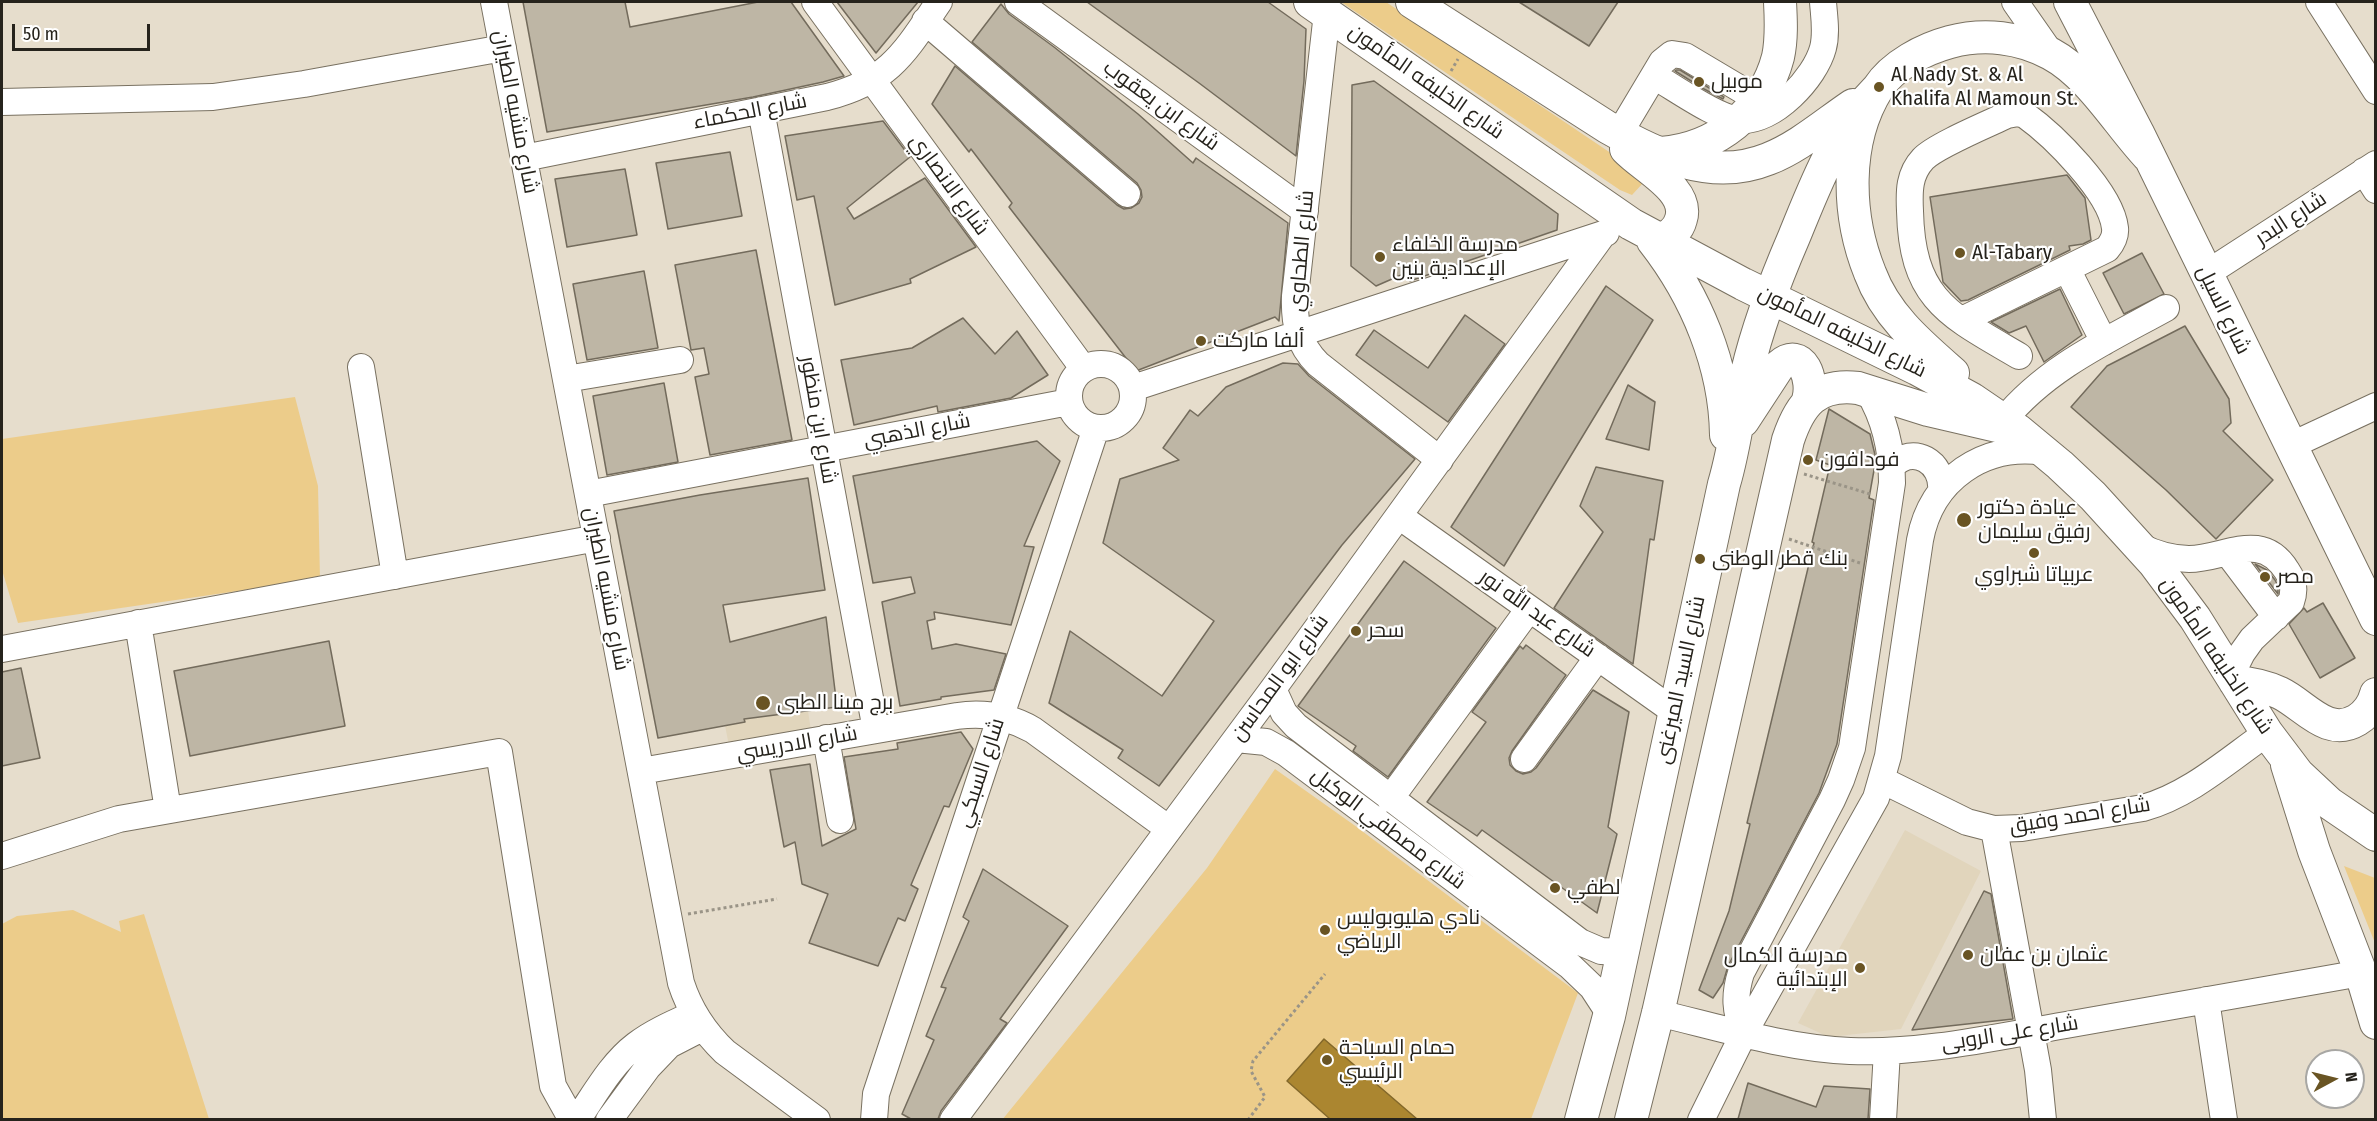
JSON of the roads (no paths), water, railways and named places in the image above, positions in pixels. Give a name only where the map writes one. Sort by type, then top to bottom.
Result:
[{"type":"main road","points":[[1412,2],[1613,131],[1674,160],[1712,168],[1730,168],[1767,160],[1784,152],[1879,87],[1907,61],[1941,44],[1959,39],[1988,37],[2016,40],[2052,55],[2082,78],[2148,156]]},
{"type":"main road","points":[[1657,153],[1674,152],[1722,135],[1749,110],[1767,86],[1778,56],[1781,39],[1780,2]]},
{"type":"main road","name":"شارع السيل","points":[[2070,2],[2376,619]]},
{"type":"main road","name":"شارع الخليفه المأمون","points":[[1318,7],[1439,91],[1635,233],[1917,369],[2004,421],[2044,452],[2093,496],[2139,546],[2182,599],[2267,733],[2298,774],[2329,803],[2376,835]]},
{"type":"main road","points":[[1879,87],[1860,132],[1853,180],[1856,229],[1870,276],[1895,318],[1911,336],[2004,421]]},
{"type":"main road","name":"شارع السيد الميرغنى","points":[[1581,1119],[1609,1013],[1738,427],[1747,373],[1769,297],[1832,149],[1848,122],[1879,87]]},
{"type":"main road","points":[[1613,131],[1636,159],[1679,196],[1683,210],[1680,224],[1671,235],[1635,233]]},
{"type":"main road","points":[[1635,233],[1680,279],[1712,352],[1724,413],[1726,457],[1724,484]]},
{"type":"main road","points":[[1631,1119],[1658,1013],[1782,468],[1792,429],[1808,400],[1811,388],[1806,369],[1798,361],[1788,360],[1779,366],[1756,404],[1738,427]]},
{"type":"main road","points":[[1808,400],[1837,387],[1858,388],[1928,410],[2004,421]]},
{"type":"main road","points":[[2233,678],[2280,693],[2321,722],[2332,725],[2342,725],[2362,717],[2369,710],[2376,694]]},
{"type":"main road","name":"شارع الخليفه المأمون","points":[[2285,758],[2314,851],[2361,973],[2376,1023]]},
{"type":"street","name":"شارع منشيه الطيران","points":[[494,2],[681,983],[698,1021],[725,1052],[817,1119]]},
{"type":"street","name":"شارع الانصاري","points":[[815,2],[1083,368]]},
{"type":"street","name":"شارع ابن يعقوب","points":[[1018,2],[1305,211]]},
{"type":"street","points":[[1613,131],[1666,57],[1678,54],[1749,110],[1752,119],[1772,110],[1791,96],[1818,61],[1825,38],[1823,2]]},
{"type":"street","points":[[2015,2],[2052,55]]},
{"type":"street","points":[[2319,2],[2376,92]]},
{"type":"street","name":"شارع الطحاوي","points":[[1318,7],[1305,211],[1295,296],[1297,334],[1306,351],[1318,364],[1440,460]]},
{"type":"street","points":[[932,11],[1127,194]]},
{"type":"street","name":"شارع الحكماء","points":[[524,158],[842,93],[872,80],[895,63],[932,11]]},
{"type":"street","points":[[2,102],[213,97],[304,84],[484,49],[503,48]]},
{"type":"street","name":"شارع ابن منظور","points":[[761,110],[876,730]]},
{"type":"street","points":[[1962,320],[2107,249],[2114,236],[2113,221],[2101,195],[2088,175],[2031,119],[2019,113],[2007,115],[1929,154],[1918,166],[1911,180],[1910,230],[1916,265],[1923,281],[1940,304],[1962,320],[2019,356]]},
{"type":"street","name":"شارع البدر","points":[[2206,274],[2372,175]]},
{"type":"street","points":[[1133,388],[1297,334],[1635,233]]},
{"type":"street","name":"شارع ابو المحاسن","points":[[953,1119],[1440,460],[1635,233]]},
{"type":"street","points":[[2067,268],[2104,342]]},
{"type":"street","points":[[2004,421],[2040,382],[2104,342],[2166,308]]},
{"type":"street","points":[[566,379],[680,360]]},
{"type":"street","points":[[1100,363],[1109,364],[1124,372],[1133,388],[1132,406],[1122,421],[1105,428],[1096,428],[1082,422],[1069,402],[1068,395],[1072,380],[1083,368],[1100,363]]},
{"type":"street","points":[[361,367],[395,576]]},
{"type":"street","points":[[1744,1033],[1736,1008],[1737,984],[1832,800],[1852,748],[1890,500],[1892,465],[1884,427],[1868,391]]},
{"type":"street","name":"شارع الذهبي","points":[[588,494],[1069,402]]},
{"type":"street","points":[[2290,446],[2376,406]]},
{"type":"street","name":"شارع السبكي","points":[[874,1119],[876,1094],[1096,428]]},
{"type":"street","points":[[1701,1119],[1744,1033],[1868,815],[1882,780],[1888,756],[1921,531],[1927,514],[1941,491],[1961,470],[1987,456],[2015,450],[2044,452]]},
{"type":"street","points":[[1892,465],[1899,459],[1909,456],[1919,456],[1928,460],[1938,471],[1941,491]]},
{"type":"street","name":"شارع عبد الله نور","points":[[1399,516],[1675,712]]},
{"type":"street","points":[[2,649],[597,538]]},
{"type":"street","points":[[2139,546],[2160,555],[2182,559],[2205,558],[2248,548],[2263,550],[2276,558],[2286,570],[2293,584],[2294,596],[2287,607],[2252,639],[2242,653],[2233,678]]},
{"type":"street","points":[[2227,552],[2276,617]]},
{"type":"street","points":[[1390,799],[1529,609]]},
{"type":"street","points":[[138,623],[168,810]]},
{"type":"street","points":[[1524,759],[1598,657]]},
{"type":"street","name":"شارع مصطفي الوكيل","points":[[1273,689],[1284,713],[1296,726],[1390,799],[1581,942],[1601,951],[1622,952]]},
{"type":"street","name":"شارع الادريسي","points":[[641,771],[968,714],[1000,716],[1033,730],[1169,829]]},
{"type":"street","name":"شارع احمد وفيق","points":[[1882,780],[1967,822],[1994,829],[2022,828],[2143,808],[2161,802],[2188,789],[2267,733]]},
{"type":"street","points":[[826,738],[840,820]]},
{"type":"street","name":"شارع مصطفي الوكيل","points":[[1236,739],[1258,740],[1286,753],[1570,966],[1592,987],[1609,1013]]},
{"type":"street","points":[[2,856],[119,819],[499,752],[553,1086],[573,1119]]},
{"type":"street","points":[[1994,829],[2038,1070],[2043,1119]]},
{"type":"street","points":[[1745,965],[1774,980]]},
{"type":"street","name":"شارع على الروبى","points":[[1658,1013],[1815,1048],[1887,1051],[1920,1049],[2031,1031],[2361,973]]},
{"type":"street","points":[[2206,1000],[2224,1119]]},
{"type":"street","points":[[578,1119],[610,1071],[634,1046],[665,1027],[698,1021]]},
{"type":"street","points":[[609,1119],[648,1067],[669,1045],[698,1021]]},
{"type":"street","points":[[1883,1119],[1887,1051]]},
{"type":"place","name":"موبيل","points":[[1699,82]]},
{"type":"place","name":"Al Nady St. & Al Khalifa Al Mamoun St.","points":[[1879,87]]},
{"type":"place","name":"Al-Tabary","points":[[1960,253]]},
{"type":"place","name":"مدرسة الخلفاء الإعدادية بنين","points":[[1380,257]]},
{"type":"place","name":"ألفا ماركت","points":[[1201,341]]},
{"type":"place","name":"فودافون","points":[[1808,460]]},
{"type":"place","name":"عيادة دكتور رفيق سليمان","points":[[1964,520]]},
{"type":"place","name":"عربياتا شبراوي","points":[[2034,553]]},
{"type":"place","name":"بنك قطر الوطنى","points":[[1700,559]]},
{"type":"place","name":"مصر","points":[[2265,577]]},
{"type":"place","name":"سحر","points":[[1356,631]]},
{"type":"place","name":"برج مينا الطبى","points":[[763,703]]},
{"type":"place","name":"لطفي","points":[[1555,888]]},
{"type":"place","name":"نادي هليوبوليس الرياضي","points":[[1325,930]]},
{"type":"place","name":"عثمان بن عفان","points":[[1968,955]]},
{"type":"place","name":"مدرسة الكمال الإبتدائية","points":[[1860,968]]},
{"type":"place","name":"حمام السباحة الرئيسي","points":[[1327,1060]]}]
